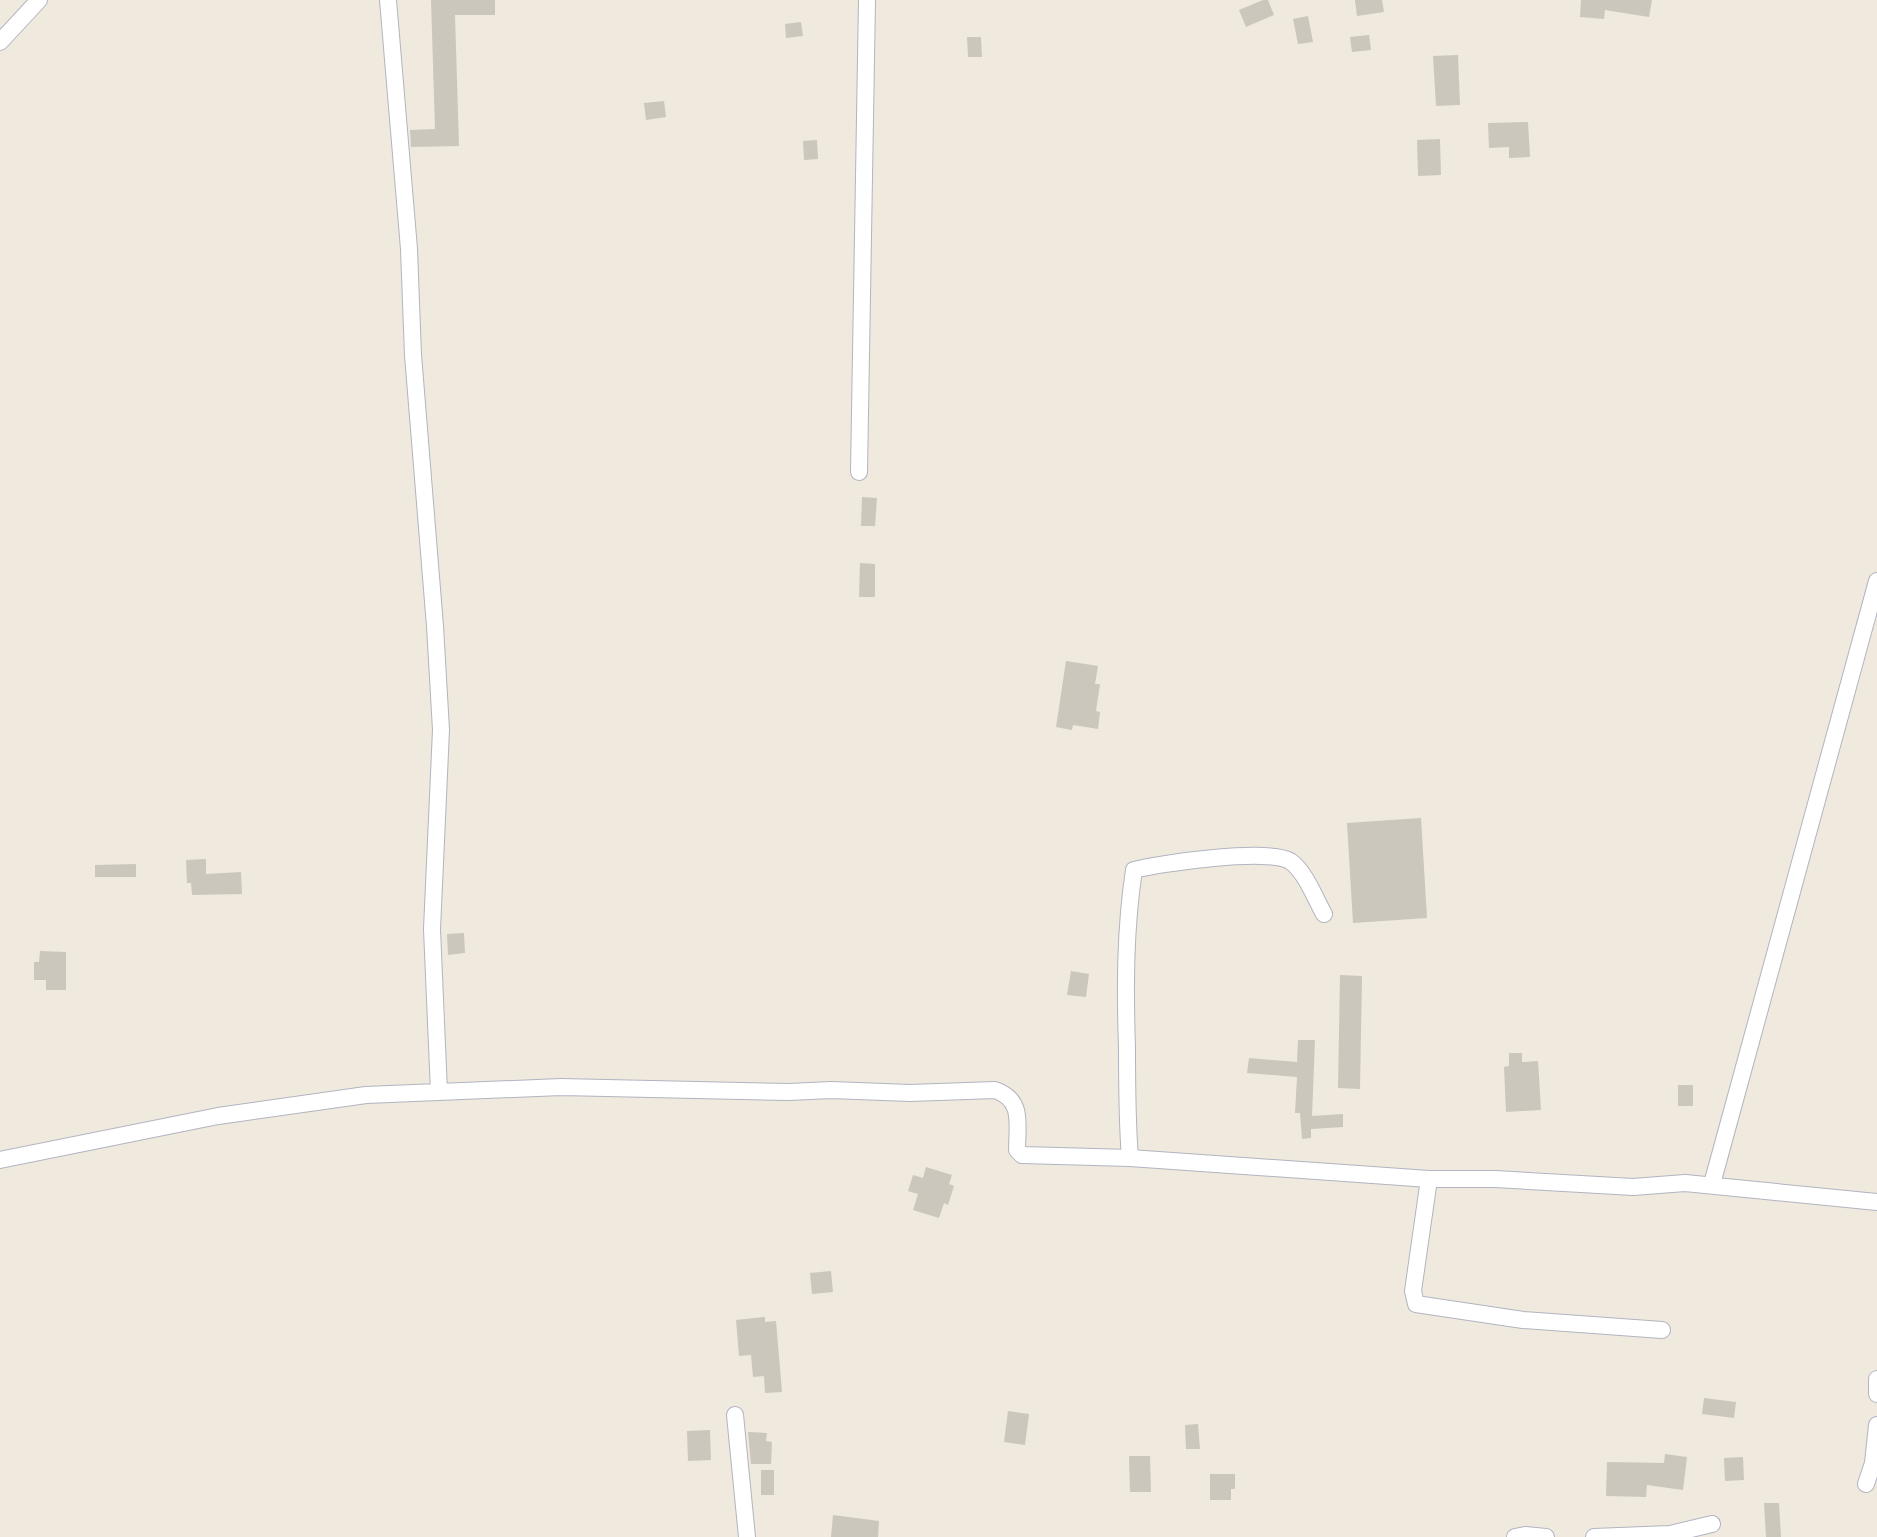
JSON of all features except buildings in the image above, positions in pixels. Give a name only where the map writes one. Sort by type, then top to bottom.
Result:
[{"type":"street","points":[[0,42],[39,0]]},
{"type":"street","points":[[388,0],[409,249],[413,355],[441,730],[432,929],[439,1092]]},
{"type":"street","points":[[859,472],[867,0]]},
{"type":"street","points":[[1712,1184],[1877,581]]},
{"type":"street","points":[[1130,1158],[1126,1112],[1125,983],[1134,870],[1158,863],[1271,855],[1291,861],[1324,914]]},
{"type":"street","points":[[0,1160],[79,1146],[142,1130],[286,1105],[366,1095],[561,1087],[910,1093],[995,1090],[1013,1101],[1017,1114],[1017,1150],[1022,1155],[1130,1158],[1429,1179],[1495,1179],[1633,1187],[1712,1184],[1877,1202]]},
{"type":"street","points":[[1429,1179],[1413,1291],[1416,1304],[1523,1320],[1662,1330]]},
{"type":"street","points":[[1877,1379],[1877,1394]]},
{"type":"street","points":[[735,1415],[747,1537]]},
{"type":"street","points":[[1866,1484],[1873,1463],[1877,1425]]},
{"type":"street","points":[[1594,1537],[1670,1534],[1712,1524]]},
{"type":"street","points":[[1515,1537],[1546,1537]]}]
